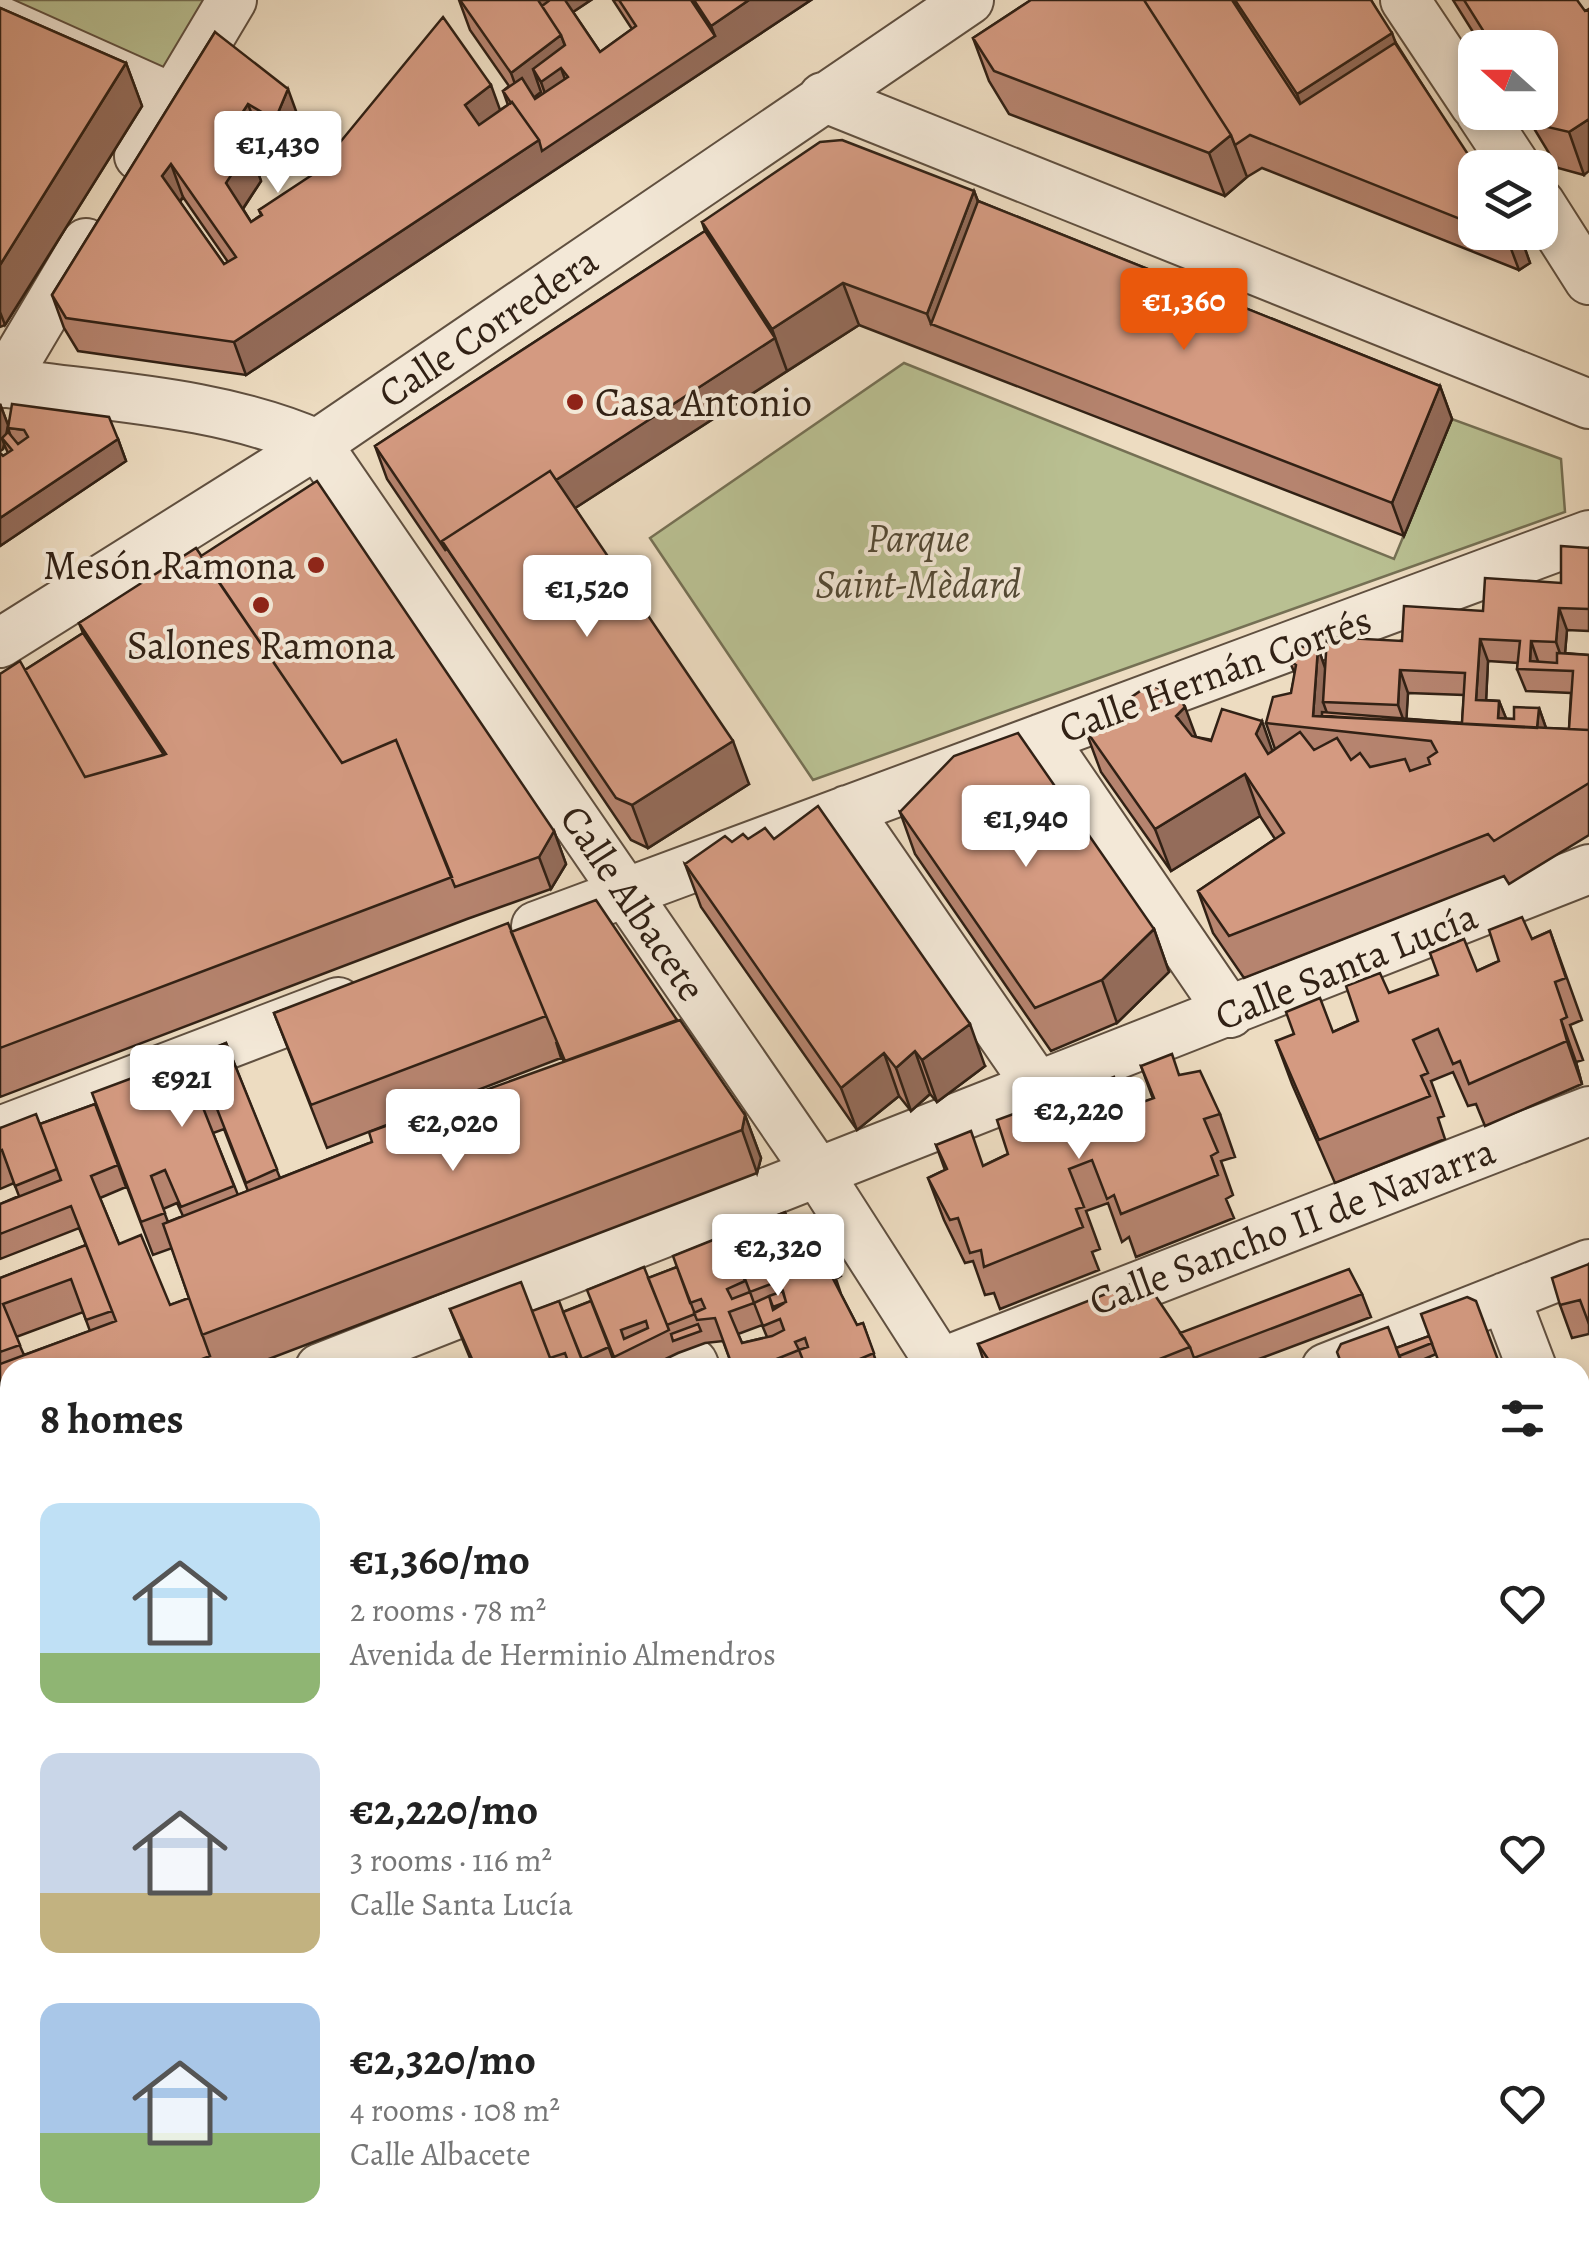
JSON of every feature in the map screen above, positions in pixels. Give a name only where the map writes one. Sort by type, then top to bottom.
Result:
[{"type":"street","points":[[232,0],[1,382],[233,415],[277,427],[317,444]]},
{"type":"street","name":"Calle Corredera","points":[[0,642],[317,444],[969,0]]},
{"type":"street","points":[[1405,0],[1458,80]]},
{"type":"street","points":[[0,21],[174,99]]},
{"type":"street","points":[[823,97],[1589,404]]},
{"type":"street","points":[[1558,223],[1582,250]]},
{"type":"street","name":"Calle Albacete","points":[[317,444],[818,1173],[936,1358]]},
{"type":"street","name":"Calle Hernán Cortés","points":[[497,941],[1589,536]]},
{"type":"street","points":[[1042,738],[1230,1013]]},
{"type":"street","points":[[847,810],[1038,1087]]},
{"type":"street","name":"Calle Santa Lucía","points":[[346,1358],[1589,869]]},
{"type":"street","points":[[0,1131],[386,983]]},
{"type":"street","name":"Calle Sancho II de Navarra","points":[[961,1358],[1589,1111]]},
{"type":"street","points":[[1351,1358],[1589,1264]]},
{"type":"street","points":[[1505,1297],[1528,1358]]},
{"type":"green space","points":[[0,0],[232,0],[174,99]]},
{"type":"green space","name":"Parque Saint-Mèdard","points":[[904,363],[1394,559],[1452,419],[1561,459],[1565,512],[813,780],[650,538]]},
{"type":"building","points":[[460,0],[538,0],[561,35],[511,73]]},
{"type":"building","points":[[550,0],[565,0],[600,52],[636,26],[619,0],[691,0],[715,36],[542,151],[539,140],[503,91],[522,78],[535,99],[568,77],[561,68],[541,82],[533,69],[565,45],[542,6]]},
{"type":"building","points":[[694,0],[749,0],[711,26]]},
{"type":"building","points":[[1031,0],[1144,0],[1231,135],[1209,153],[994,71],[973,38]]},
{"type":"building","points":[[1144,0],[1232,0],[1300,104],[1395,43],[1465,150],[1458,150],[1458,218],[1250,135],[1235,145]]},
{"type":"building","points":[[1235,0],[1371,0],[1392,33],[1297,94]]},
{"type":"building","points":[[1464,0],[1577,0],[1585,11],[1589,9],[1589,119],[1569,132],[1558,129],[1558,30],[1483,30]]},
{"type":"building","points":[[0,8],[126,63],[0,265]]},
{"type":"building","points":[[443,17],[491,85],[465,105],[479,125],[512,102],[539,140],[234,342],[66,318],[52,295],[215,32],[288,89],[275,120],[248,104],[233,127],[249,148],[226,183],[251,222],[262,215],[259,210],[321,169],[324,174],[339,164],[332,152]],"holes":[[[171,164],[236,257],[224,264],[162,176]]]},
{"type":"building","points":[[842,140],[974,191],[927,314],[843,283],[772,329],[702,222],[820,142]]},
{"type":"building","points":[[978,201],[1440,386],[1392,503],[931,324]]},
{"type":"building","points":[[705,231],[775,338],[556,480],[550,471],[442,541],[446,551],[375,446]]},
{"type":"building","points":[[12,404],[109,417],[118,439],[0,518],[0,453],[3,456],[12,450],[2,438],[8,432],[18,444],[28,437],[24,430],[8,428]]},
{"type":"building","points":[[550,471],[733,741],[632,805],[616,798],[442,541]]},
{"type":"building","points":[[317,481],[554,831],[539,857],[455,887],[396,740],[342,763],[201,556]]},
{"type":"building","points":[[1561,546],[1589,548],[1589,609],[1559,608],[1556,642],[1531,641],[1530,661],[1557,663],[1557,653],[1589,655],[1589,730],[1569,729],[1573,671],[1517,669],[1520,641],[1480,639],[1476,700],[1499,701],[1498,718],[1514,719],[1514,707],[1539,708],[1537,728],[1322,716],[1322,712],[1462,723],[1465,673],[1400,670],[1398,705],[1323,702],[1327,637],[1402,641],[1404,606],[1483,611],[1485,578],[1561,583]]},
{"type":"building","points":[[196,548],[342,763],[396,740],[452,877],[0,1048],[0,674],[20,661],[85,777],[166,754],[79,623]]},
{"type":"building","points":[[83,633],[164,755],[85,777],[25,670]]},
{"type":"building","points":[[1293,646],[1318,648],[1313,716],[1589,730],[1589,783],[1494,841],[1488,834],[1229,936],[1198,891],[1284,833],[1245,774],[1155,829],[1085,729],[1149,685],[1177,694],[1185,707],[1176,716],[1192,736],[1211,741],[1222,709],[1262,721],[1256,734],[1268,754],[1300,732],[1314,750],[1337,738],[1351,760],[1360,753],[1370,767],[1405,759],[1410,771],[1430,764],[1428,758],[1437,752],[1431,741],[1266,723],[1273,697],[1291,693],[1296,665],[1289,660]]},
{"type":"building","points":[[1018,733],[1154,929],[1102,980],[1035,1008],[900,812],[954,756]]},
{"type":"building","points":[[818,806],[970,1024],[922,1060],[915,1051],[896,1068],[884,1053],[841,1088],[685,864],[725,836],[732,842],[743,834],[748,839],[765,828],[774,839]]},
{"type":"building","points":[[596,900],[677,1020],[565,1061],[511,932]]},
{"type":"building","points":[[1522,917],[1532,939],[1550,931],[1566,978],[1555,982],[1567,1017],[1561,1020],[1567,1041],[1469,1084],[1460,1061],[1453,1064],[1438,1029],[1413,1040],[1428,1073],[1421,1076],[1430,1096],[1319,1140],[1276,1041],[1294,1034],[1286,1012],[1320,998],[1333,1032],[1358,1021],[1346,986],[1380,973],[1389,993],[1438,975],[1430,953],[1464,939],[1477,971],[1499,961],[1489,930]]},
{"type":"building","points":[[508,923],[546,1016],[311,1105],[274,1013]]},
{"type":"building","points":[[680,1020],[745,1115],[742,1130],[202,1335],[163,1224],[372,1142],[369,1132]]},
{"type":"building","points":[[226,1043],[277,1169],[246,1183],[212,1096],[200,1100],[234,1186],[181,1207],[165,1170],[151,1176],[165,1213],[141,1222],[92,1093]]},
{"type":"building","points":[[1172,1054],[1179,1075],[1200,1071],[1220,1114],[1204,1119],[1218,1152],[1211,1156],[1218,1175],[1121,1214],[1114,1195],[1107,1199],[1092,1160],[1069,1169],[1084,1207],[1076,1209],[1083,1227],[984,1267],[981,1250],[970,1253],[958,1218],[950,1220],[928,1178],[947,1169],[936,1145],[971,1131],[983,1166],[1008,1154],[997,1120],[1030,1108],[1038,1131],[1091,1113],[1082,1090],[1114,1077],[1126,1108],[1154,1098],[1141,1066]]},
{"type":"building","points":[[95,1104],[118,1165],[91,1176],[119,1244],[141,1235],[170,1305],[189,1298],[210,1356],[16,1358],[116,1321],[71,1206],[0,1234],[0,1204],[61,1180],[40,1124]]},
{"type":"building","points":[[36,1114],[57,1169],[15,1186],[0,1151],[0,1128]]},
{"type":"building","points":[[785,1212],[801,1250],[823,1239],[833,1254],[826,1257],[833,1272],[830,1273],[857,1325],[863,1323],[874,1353],[862,1358],[802,1358],[799,1350],[779,1358],[729,1358],[715,1318],[697,1320],[694,1313],[705,1308],[701,1299],[690,1303],[673,1256],[728,1234],[745,1281],[727,1289],[732,1299],[750,1292],[754,1303],[769,1296],[773,1310],[786,1302],[779,1280],[790,1276],[785,1265],[775,1270],[756,1223]],"holes":[[[754,1303],[763,1326],[780,1319],[784,1330],[742,1343],[729,1312]],[[805,1338],[808,1347],[799,1350],[795,1342]]]},
{"type":"building","points":[[760,1234],[779,1281],[750,1292],[732,1245]]},
{"type":"building","points":[[86,1245],[112,1311],[86,1320],[71,1279],[3,1304],[20,1345],[0,1352],[0,1278]]},
{"type":"building","points":[[1589,1264],[1589,1324],[1580,1300],[1560,1305],[1552,1278]]},
{"type":"building","points":[[644,1267],[669,1330],[614,1357],[587,1290]],"holes":[[[646,1321],[648,1328],[624,1339],[621,1330]]]},
{"type":"building","points":[[677,1267],[695,1314],[667,1325],[648,1278]]},
{"type":"building","points":[[1349,1269],[1362,1294],[1194,1358],[1180,1333]]},
{"type":"building","points":[[1144,1279],[1190,1347],[1162,1358],[987,1358],[978,1344]]},
{"type":"building","points":[[521,1282],[550,1358],[472,1358],[450,1309]]},
{"type":"building","points":[[783,1291],[786,1302],[773,1307],[769,1296]]},
{"type":"building","points":[[1467,1297],[1476,1301],[1497,1358],[1437,1358],[1421,1314]]},
{"type":"building","points":[[559,1301],[581,1358],[567,1358],[565,1353],[550,1358],[532,1311]]},
{"type":"building","points":[[591,1301],[609,1347],[582,1358],[563,1312]]},
{"type":"building","points":[[698,1324],[701,1331],[673,1341],[671,1334]]},
{"type":"building","points":[[1388,1327],[1400,1358],[1339,1358],[1341,1344]]},
{"type":"building","points":[[1429,1336],[1432,1343],[1399,1356],[1396,1348]]},
{"type":"place","name":"Casa Antonio","points":[[575,402]]},
{"type":"place","name":"Mesón Ramona","points":[[316,565]]},
{"type":"place","name":"Salones Ramona","points":[[261,605]]}]
